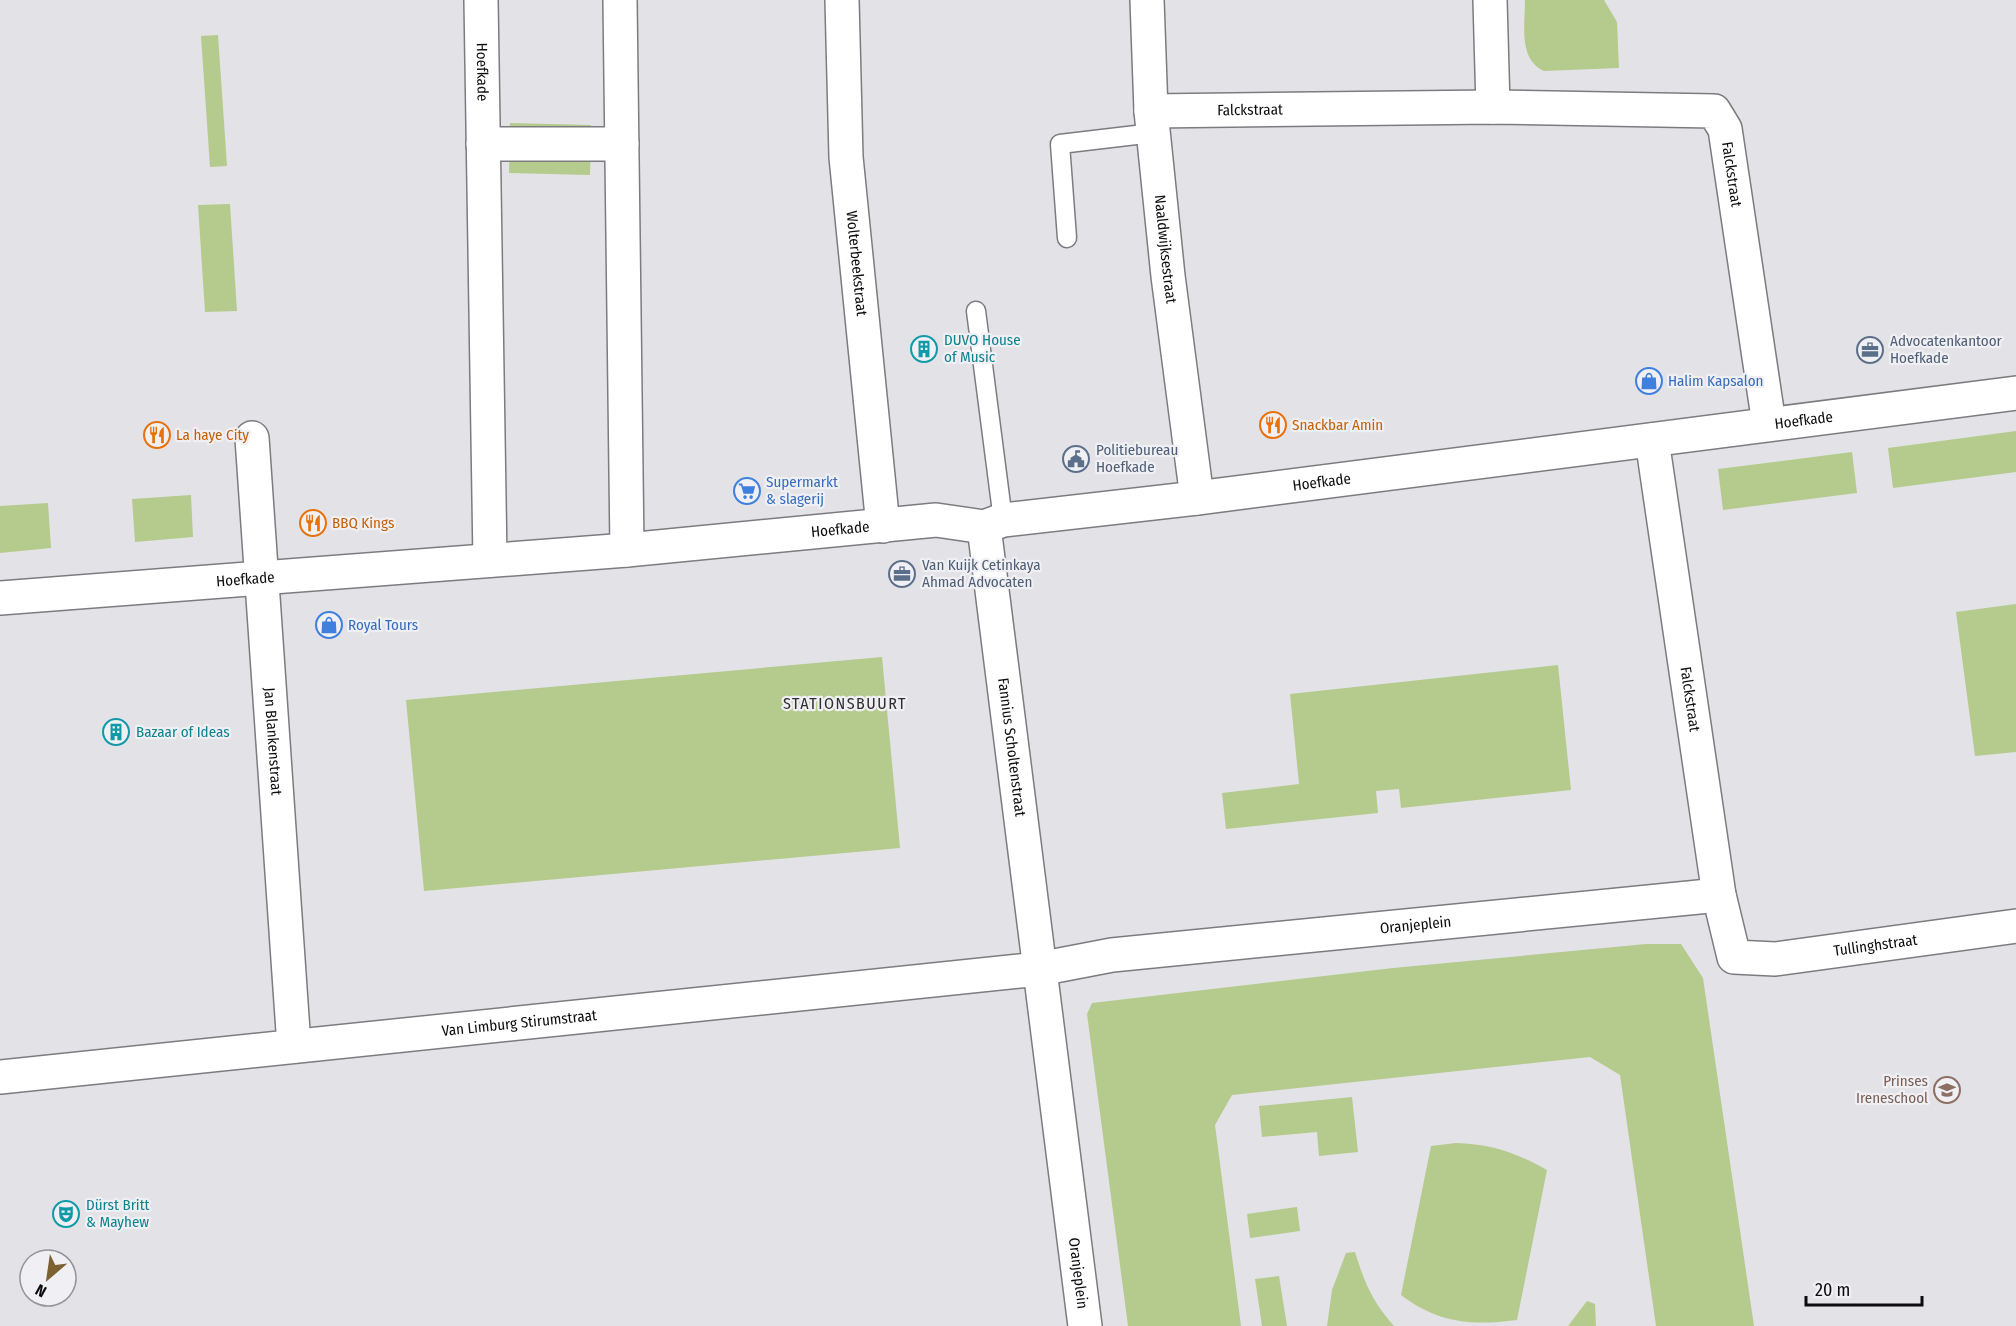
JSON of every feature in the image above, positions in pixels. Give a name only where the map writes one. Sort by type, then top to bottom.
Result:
[{"type":"street","name":"Hoefkade","points":[[481,0],[490,560]]},
{"type":"street","points":[[620,0],[627,550]]},
{"type":"street","name":"Wolterbeekstraat","points":[[842,0],[846,157],[883,526]]},
{"type":"street","name":"Naaldwijksestraat","points":[[1148,0],[1152,122],[1168,276],[1197,498]]},
{"type":"street","points":[[1490,0],[1493,107]]},
{"type":"street","name":"Falckstraat","points":[[1152,122],[1493,107],[1714,111],[1725,129],[1769,424]]},
{"type":"street","points":[[483,144],[622,144]]},
{"type":"street","name":"Hoefkade","points":[[0,598],[627,550],[936,520],[993,523],[2016,393]]},
{"type":"street","name":"Jan Blankenstraat","points":[[252,438],[294,1046]]},
{"type":"street","name":"Falckstraat","points":[[1652,440],[1719,894],[1734,957]]},
{"type":"street","name":"Fannius Scholtenstraat","points":[[993,523],[1039,969]]},
{"type":"street","name":"Oranjeplein","points":[[1085,1326],[1047,1017],[1039,969],[1112,955],[1719,894]]},
{"type":"street","name":"Tullinghstraat","points":[[1734,957],[1775,959],[2016,926]]},
{"type":"street","name":"Van Limburg Stirumstraat","points":[[0,1077],[390,1038],[769,995],[1039,969]]},
{"type":"lane","points":[[1067,238],[1060,144],[1152,122]]},
{"type":"lane","points":[[976,311],[993,523]]},
{"type":"green space","points":[[1525,0],[1604,0],[1617,22],[1619,68],[1544,71],[1536,66],[1530,58],[1525,40]]},
{"type":"green space","points":[[218,35],[227,166],[210,167],[201,36]]},
{"type":"green space","points":[[510,123],[591,125],[590,175],[509,173]]},
{"type":"green space","points":[[230,204],[237,311],[205,312],[198,205]]},
{"type":"green space","points":[[2016,431],[2016,472],[1893,488],[1888,448]]},
{"type":"green space","points":[[1852,452],[1857,493],[1723,510],[1718,469]]},
{"type":"green space","points":[[191,495],[193,537],[135,542],[132,499]]},
{"type":"green space","points":[[48,503],[51,548],[0,553],[0,506]]},
{"type":"green space","points":[[2016,604],[2016,752],[1975,756],[1956,612]]},
{"type":"green space","points":[[882,657],[900,848],[424,891],[406,700]]},
{"type":"green space","points":[[1558,665],[1571,790],[1401,808],[1399,789],[1376,791],[1378,813],[1226,829],[1222,793],[1299,784],[1290,694]]},
{"type":"green space","points":[[1646,944],[1681,944],[1703,978],[1754,1326],[1656,1326],[1620,1075],[1590,1057],[1232,1095],[1215,1125],[1241,1326],[1128,1326],[1087,1014],[1092,1003],[1393,968]]},
{"type":"green space","points":[[1352,1097],[1358,1152],[1319,1156],[1317,1132],[1262,1137],[1259,1106]]},
{"type":"green space","points":[[1456,1143],[1503,1150],[1547,1170],[1517,1320],[1485,1323],[1442,1317],[1428,1312],[1401,1295],[1431,1146]]},
{"type":"green space","points":[[1297,1207],[1300,1231],[1250,1238],[1247,1214]]},
{"type":"green space","points":[[1355,1252],[1370,1292],[1394,1326],[1327,1326],[1332,1290],[1346,1253]]},
{"type":"green space","points":[[1279,1276],[1287,1326],[1262,1326],[1255,1279]]},
{"type":"green space","points":[[1587,1301],[1595,1304],[1596,1326],[1568,1326]]},
{"type":"place","name":"DUVO House of Music","points":[[924,349]]},
{"type":"place","name":"Advocatenkantoor Hoefkade","points":[[1870,350]]},
{"type":"place","name":"Halim Kapsalon","points":[[1649,381]]},
{"type":"place","name":"Snackbar Amin","points":[[1273,425]]},
{"type":"place","name":"La haye City","points":[[157,435]]},
{"type":"place","name":"Politiebureau Hoefkade","points":[[1076,459]]},
{"type":"place","name":"Supermarkt & slagerij","points":[[747,491]]},
{"type":"place","name":"BBQ Kings","points":[[313,523]]},
{"type":"place","name":"Van Kuijk Cetinkaya Ahmad Advocaten","points":[[902,574]]},
{"type":"place","name":"Royal Tours","points":[[329,625]]},
{"type":"place","name":"Bazaar of Ideas","points":[[116,732]]},
{"type":"place","name":"Prinses Ireneschool","points":[[1947,1090]]},
{"type":"place","name":"Dürst Britt & Mayhew","points":[[66,1214]]},
{"type":"district","name":"STATIONSBUURT","points":[[845,703]]}]
